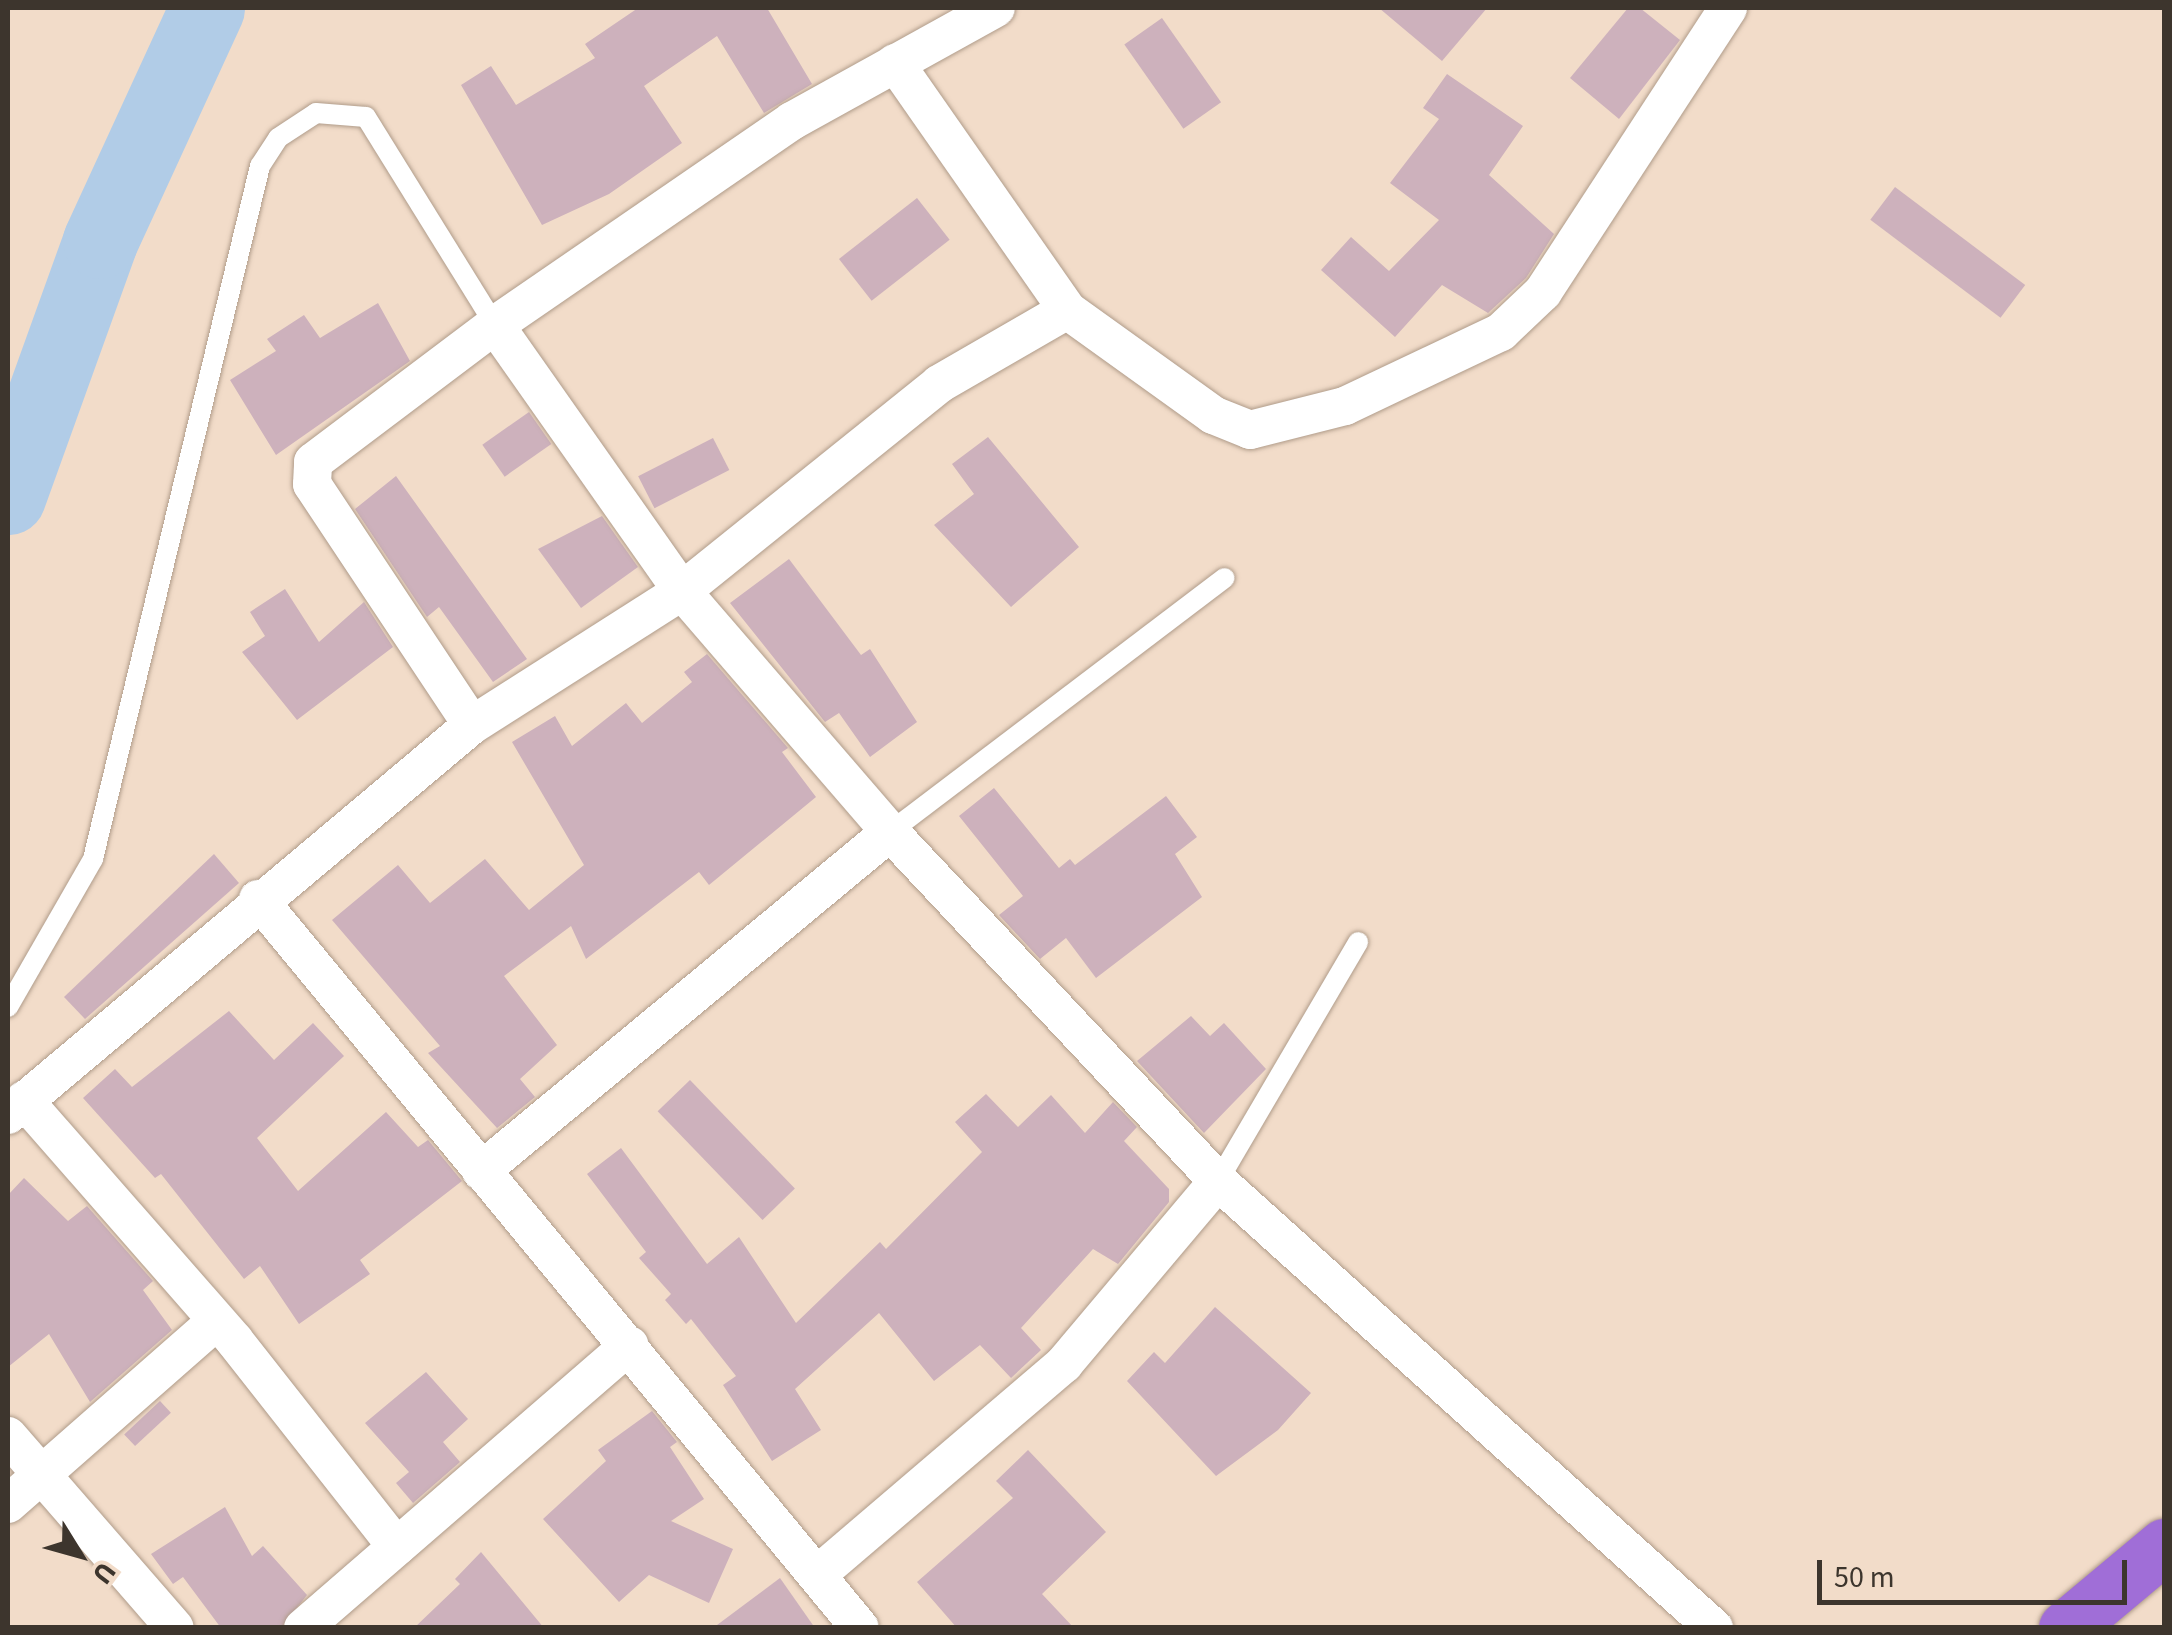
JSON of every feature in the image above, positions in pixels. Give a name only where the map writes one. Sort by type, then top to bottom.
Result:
[{"type":"highway","points":[[2066,1628],[2164,1546]]},
{"type":"street","points":[[472,725],[373,585],[309,471],[317,456],[494,325],[792,121],[996,8]]},
{"type":"street","points":[[896,63],[1068,310],[1213,415],[1250,430],[1345,406],[1501,332],[1542,292],[1728,8]]},
{"type":"street","points":[[397,1547],[216,1321],[16,1108],[258,899],[472,725],[682,591],[939,384],[1068,310]]},
{"type":"street","points":[[494,325],[682,591],[890,832],[1218,1182],[1714,1628]]},
{"type":"street","points":[[481,1171],[890,832]]},
{"type":"street","points":[[258,899],[860,1628]]},
{"type":"street","points":[[818,1574],[1064,1364],[1218,1182]]},
{"type":"street","points":[[8,1504],[216,1321]]},
{"type":"street","points":[[303,1628],[630,1345]]},
{"type":"street","points":[[8,1436],[175,1628]]},
{"type":"lane","points":[[8,1007],[93,859],[260,166],[278,138],[316,113],[366,116],[494,325]]},
{"type":"lane","points":[[890,832],[1225,578]]},
{"type":"lane","points":[[1218,1182],[1358,942]]},
{"type":"building","points":[[638,8],[767,8],[812,84],[764,113],[717,36],[644,86],[682,143],[609,194],[542,225],[461,85],[491,66],[516,105],[595,58],[585,44]]},
{"type":"building","points":[[1379,8],[1487,8],[1442,61]]},
{"type":"building","points":[[1628,8],[1640,8],[1680,40],[1619,119],[1570,78]]},
{"type":"building","points":[[1162,18],[1221,102],[1183,129],[1124,44]]},
{"type":"building","points":[[1447,74],[1523,126],[1489,175],[1554,234],[1526,278],[1488,313],[1442,285],[1395,337],[1321,270],[1351,237],[1389,271],[1439,220],[1390,183],[1439,119],[1423,108]]},
{"type":"building","points":[[1895,187],[2025,285],[2001,318],[1870,220]]},
{"type":"building","points":[[917,198],[950,240],[872,301],[839,259]]},
{"type":"building","points":[[378,303],[410,361],[276,455],[230,380],[276,351],[267,339],[304,315],[320,338]]},
{"type":"building","points":[[529,412],[551,444],[505,477],[482,445]]},
{"type":"building","points":[[988,437],[1079,547],[1011,607],[934,525],[974,494],[952,464]]},
{"type":"building","points":[[713,438],[729,470],[654,508],[638,476]]},
{"type":"building","points":[[396,476],[527,659],[493,682],[439,607],[427,617],[355,509]]},
{"type":"building","points":[[602,516],[638,567],[581,608],[538,549]]},
{"type":"building","points":[[789,559],[861,655],[870,649],[917,722],[870,757],[839,713],[825,722],[730,603]]},
{"type":"building","points":[[285,589],[319,642],[364,602],[393,647],[297,720],[242,652],[265,636],[250,612]]},
{"type":"building","points":[[707,654],[788,748],[782,752],[816,797],[709,885],[699,872],[586,959],[571,926],[504,976],[557,1045],[520,1079],[535,1097],[497,1128],[428,1053],[440,1046],[332,920],[398,865],[430,903],[485,859],[529,910],[584,865],[512,742],[555,716],[572,746],[626,703],[642,723],[692,682],[684,672]]},
{"type":"building","points":[[994,788],[1059,868],[1070,859],[1075,865],[1166,796],[1197,837],[1175,854],[1202,897],[1096,978],[1066,938],[1040,959],[999,915],[1023,896],[959,816]]},
{"type":"building","points":[[214,854],[239,883],[85,1019],[64,997]]},
{"type":"building","points":[[229,1011],[274,1060],[313,1023],[344,1056],[257,1138],[298,1191],[386,1112],[418,1147],[428,1140],[462,1181],[360,1260],[370,1274],[299,1324],[260,1266],[244,1279],[161,1174],[155,1178],[83,1098],[115,1069],[132,1087]]},
{"type":"building","points":[[1191,1016],[1210,1036],[1224,1023],[1266,1069],[1204,1133],[1137,1061]]},
{"type":"building","points":[[690,1080],[795,1189],[763,1220],[658,1111]]},
{"type":"building","points":[[986,1094],[1018,1127],[1051,1095],[1085,1133],[1113,1102],[1137,1127],[1124,1141],[1169,1189],[1169,1202],[1118,1264],[1093,1249],[1021,1328],[1041,1350],[1011,1378],[980,1345],[934,1381],[879,1313],[795,1389],[821,1430],[772,1461],[723,1385],[736,1376],[691,1319],[686,1324],[665,1300],[671,1294],[639,1258],[646,1252],[587,1174],[621,1148],[707,1264],[739,1237],[796,1323],[880,1242],[886,1249],[982,1152],[955,1122]]},
{"type":"building","points":[[24,1178],[68,1221],[87,1206],[153,1281],[143,1290],[172,1330],[90,1402],[49,1334],[8,1367],[8,1195]]},
{"type":"building","points":[[1215,1307],[1311,1393],[1278,1430],[1216,1476],[1127,1381],[1154,1352],[1165,1363]]},
{"type":"building","points":[[426,1372],[468,1419],[443,1442],[460,1462],[413,1503],[396,1483],[409,1472],[365,1423]]},
{"type":"building","points":[[160,1401],[171,1413],[135,1446],[124,1434]]},
{"type":"building","points":[[652,1411],[677,1442],[670,1447],[704,1499],[671,1521],[733,1549],[709,1603],[649,1575],[619,1602],[543,1519],[606,1461],[598,1450]]},
{"type":"building","points":[[1028,1450],[1106,1532],[1042,1594],[1074,1628],[957,1628],[917,1582],[1013,1498],[996,1481]]},
{"type":"building","points":[[225,1507],[252,1556],[263,1546],[307,1595],[281,1628],[221,1628],[183,1577],[173,1584],[151,1554]]},
{"type":"building","points":[[481,1552],[544,1628],[414,1628],[460,1584],[455,1579]]},
{"type":"building","points":[[780,1578],[815,1628],[713,1628]]},
{"type":"waterway","points":[[8,497],[100,241],[207,8]]}]
